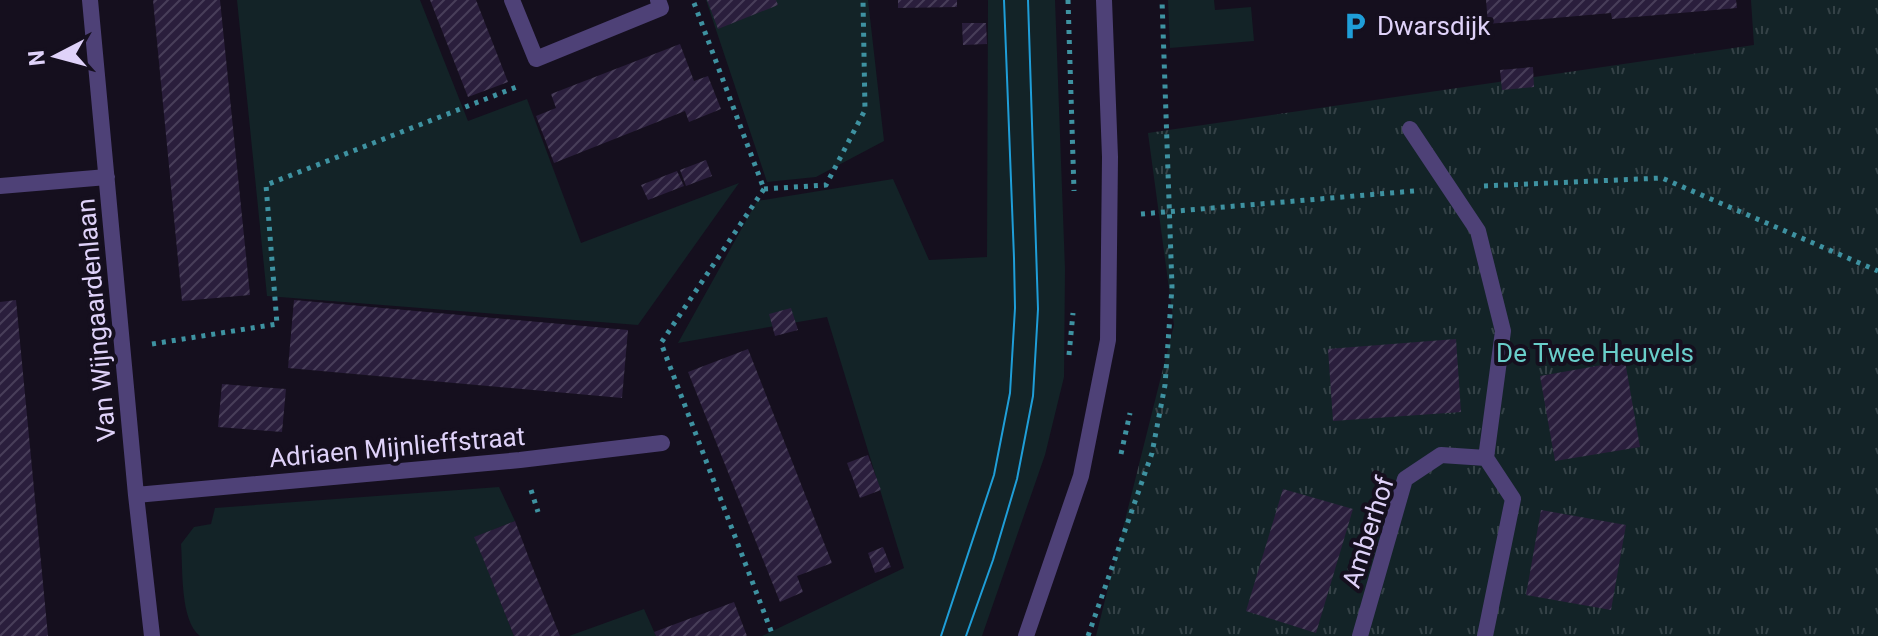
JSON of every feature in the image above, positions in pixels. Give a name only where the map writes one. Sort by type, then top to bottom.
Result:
[{"type":"street","name":"Van Wijngaardenlaan","points":[[90,0],[152,636]]},
{"type":"street","points":[[512,0],[536,59],[661,8],[658,0]]},
{"type":"street","points":[[1026,636],[1081,476],[1108,340],[1110,157],[1104,0]]},
{"type":"street","points":[[1410,129],[1478,231],[1503,331],[1486,458],[1513,499],[1485,636]]},
{"type":"street","points":[[0,186],[107,177]]},
{"type":"street","name":"Adriaen Mijnlieffstraat","points":[[136,495],[520,460],[662,443]]},
{"type":"street","name":"Amberhof","points":[[1360,636],[1405,479],[1441,455],[1486,458]]},
{"type":"path","points":[[693,0],[764,189]]},
{"type":"path","points":[[764,189],[826,185],[865,110],[863,0]]},
{"type":"path","points":[[1068,0],[1074,196]]},
{"type":"path","points":[[1088,636],[1152,453],[1165,385],[1172,287],[1162,0]]},
{"type":"path","points":[[123,348],[277,324],[266,185],[532,81],[536,59]]},
{"type":"path","points":[[1140,214],[1450,188],[1662,178],[1878,271]]},
{"type":"path","points":[[764,189],[661,343],[773,636]]},
{"type":"path","points":[[1069,357],[1073,301]]},
{"type":"path","name":"Adriaen Mijnlieffstraat","points":[[528,482],[538,512]]},
{"type":"green space","points":[[237,0],[420,0],[468,121],[527,99],[581,243],[739,183],[638,325],[267,296]]},
{"type":"green space","points":[[706,0],[868,0],[884,141],[816,177],[767,182]]},
{"type":"green space","points":[[988,0],[1055,0],[1065,269],[1064,377],[1045,455],[982,636],[762,636],[904,568],[827,317],[678,343],[757,201],[893,179],[929,260],[987,257]]},
{"type":"green space","points":[[1168,0],[1214,0],[1215,10],[1251,7],[1254,41],[1170,48]]},
{"type":"green space","name":"De Twee Heuvels","points":[[1751,0],[1878,0],[1878,636],[1096,636],[1174,325],[1148,133],[1754,45]]},
{"type":"green space","points":[[499,487],[515,521],[475,537],[514,636],[200,636],[189,619],[181,544],[194,527],[211,524],[215,508]]},
{"type":"green space","points":[[644,609],[656,636],[569,636]]},
{"type":"building","points":[[153,0],[220,0],[250,295],[182,301]]},
{"type":"building","points":[[430,0],[476,0],[508,82],[468,97]]},
{"type":"building","points":[[707,0],[776,0],[778,5],[718,29]]},
{"type":"building","points":[[898,0],[957,0],[957,7],[898,8]]},
{"type":"building","points":[[1486,0],[1736,0],[1737,8],[1612,19],[1611,13],[1488,24]]},
{"type":"building","points":[[962,23],[986,23],[987,44],[963,45]]},
{"type":"building","points":[[680,44],[694,81],[708,76],[721,109],[689,122],[685,111],[554,163],[536,116],[556,108],[551,94]]},
{"type":"building","points":[[1533,67],[1534,87],[1502,90],[1500,70]]},
{"type":"building","points":[[706,160],[712,176],[686,186],[680,170]]},
{"type":"building","points":[[677,171],[684,186],[648,200],[641,185]]},
{"type":"building","points":[[16,300],[48,636],[0,636],[0,302]]},
{"type":"building","points":[[294,300],[628,330],[622,398],[288,368]]},
{"type":"building","points":[[791,308],[798,330],[775,336],[769,314]]},
{"type":"building","points":[[1456,339],[1461,412],[1333,421],[1328,349]]},
{"type":"building","points":[[748,349],[832,563],[797,576],[803,592],[780,602],[688,372]]},
{"type":"building","points":[[1625,361],[1640,447],[1555,461],[1540,376]]},
{"type":"building","points":[[222,384],[286,389],[282,432],[218,427]]},
{"type":"building","points":[[868,455],[881,490],[860,498],[847,463]]},
{"type":"building","points":[[1283,489],[1353,509],[1316,633],[1246,611]]},
{"type":"building","points":[[1541,510],[1626,525],[1611,610],[1526,595]]},
{"type":"building","points":[[515,521],[560,636],[514,636],[474,537]]},
{"type":"building","points":[[883,547],[891,567],[875,573],[868,553]]},
{"type":"building","points":[[734,602],[747,636],[656,636],[654,632]]},
{"type":"tram line","points":[[941,636],[994,475],[1010,393],[1015,308],[1004,0]]},
{"type":"tram line","points":[[966,636],[1017,479],[1033,396],[1038,309],[1028,0]]},
{"type":"place","name":"Dwarsdijk","points":[[1355,26]]}]
